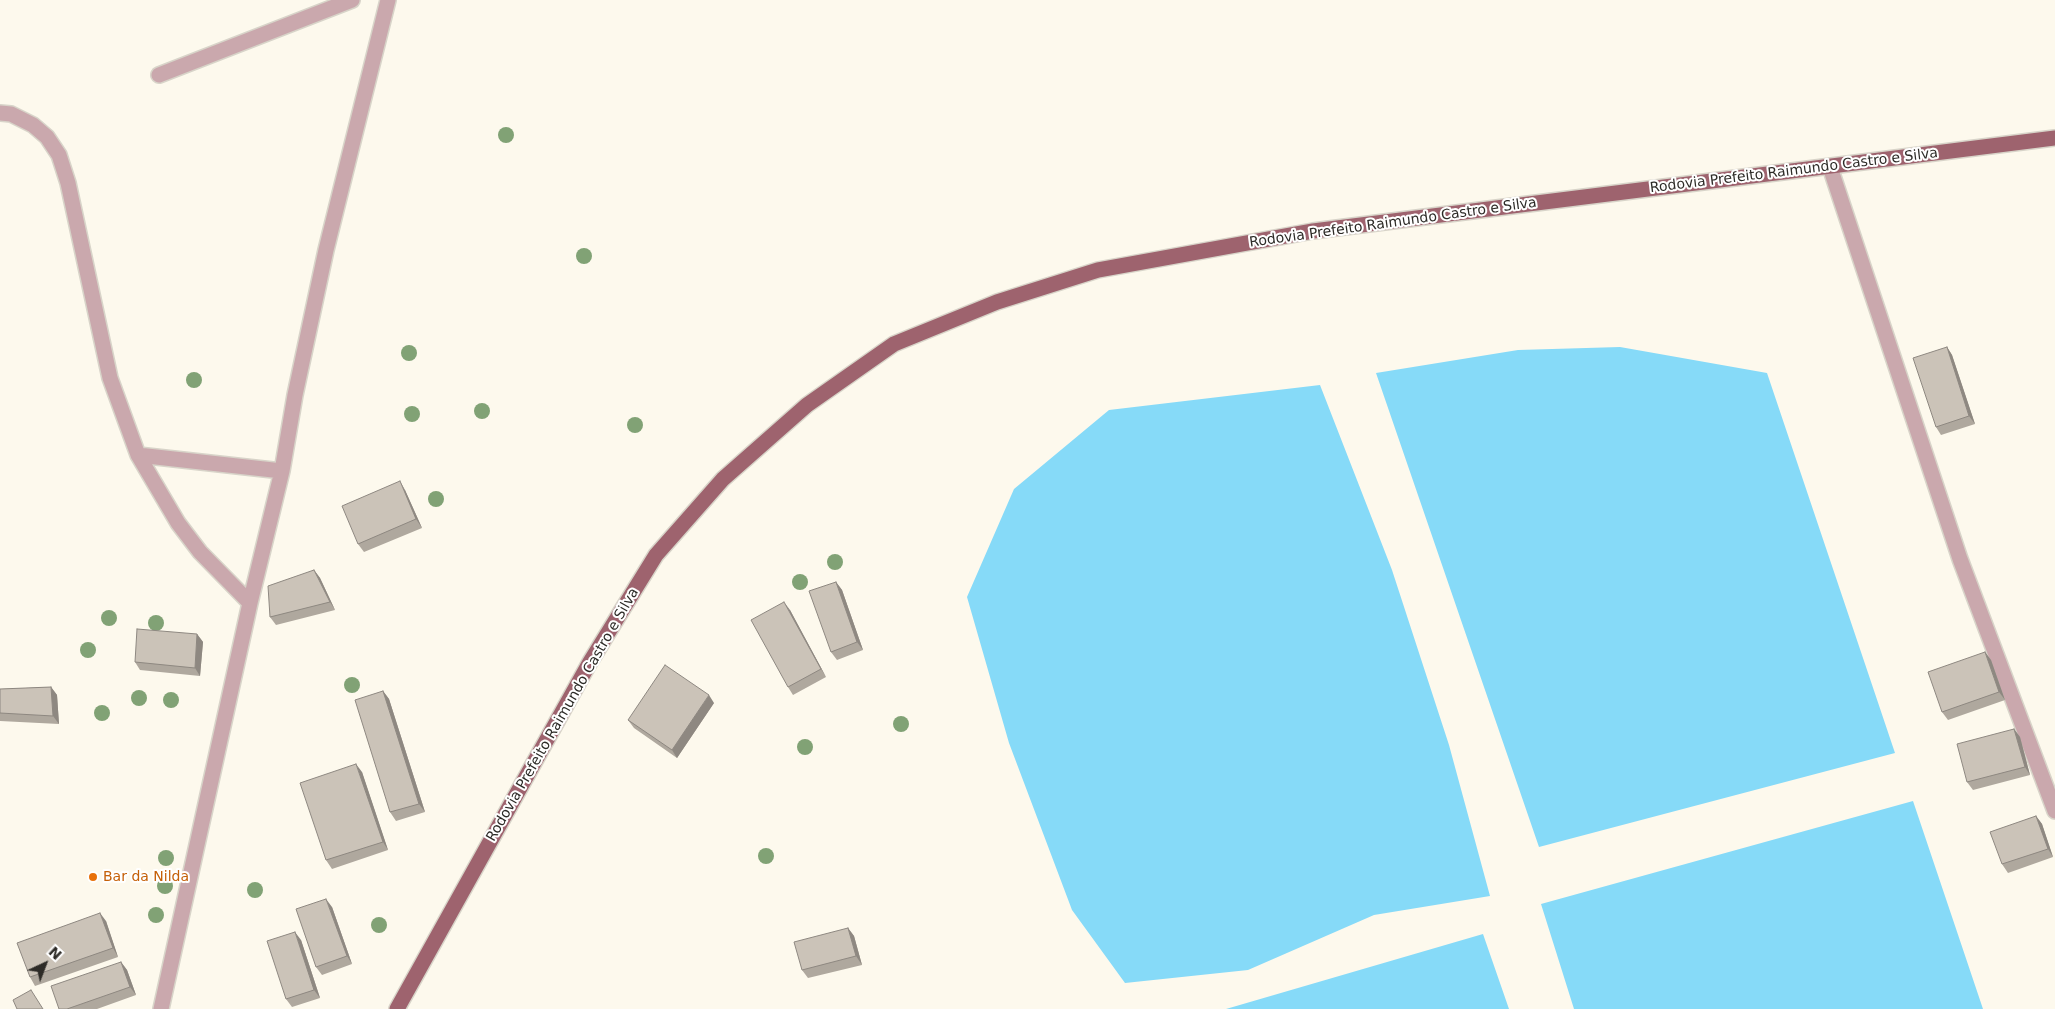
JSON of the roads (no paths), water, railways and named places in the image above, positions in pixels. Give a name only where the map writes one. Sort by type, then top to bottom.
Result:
[{"type":"main road","name":"Rodovia Prefeito Raimundo Castro e Silva","points":[[397,1009],[590,662],[656,556],[723,479],[751,454],[807,405],[894,344],[997,302],[1098,270],[1313,231],[2055,138]]},
{"type":"street","points":[[159,75],[352,0]]},
{"type":"street","points":[[161,1009],[250,603],[282,471],[295,395],[326,250],[388,0]]},
{"type":"street","points":[[0,113],[11,114],[33,124],[47,137],[59,156],[68,183],[110,378],[138,455],[183,530],[200,552],[250,603]]},
{"type":"street","points":[[1830,167],[1960,559],[2055,811]]},
{"type":"street","points":[[138,455],[282,471]]},
{"type":"water","points":[[1620,347],[1767,373],[1895,753],[1539,847],[1376,373],[1518,350]]},
{"type":"water","points":[[1320,385],[1392,570],[1449,745],[1490,896],[1374,915],[1248,970],[1125,983],[1072,910],[1009,743],[967,597],[1014,489],[1109,410]]},
{"type":"water","points":[[1913,801],[1983,1009],[1574,1009],[1541,904]]},
{"type":"water","points":[[1483,934],[1509,1009],[1226,1009]]},
{"type":"place","name":"Bar da Nilda","points":[[93,877]]}]
